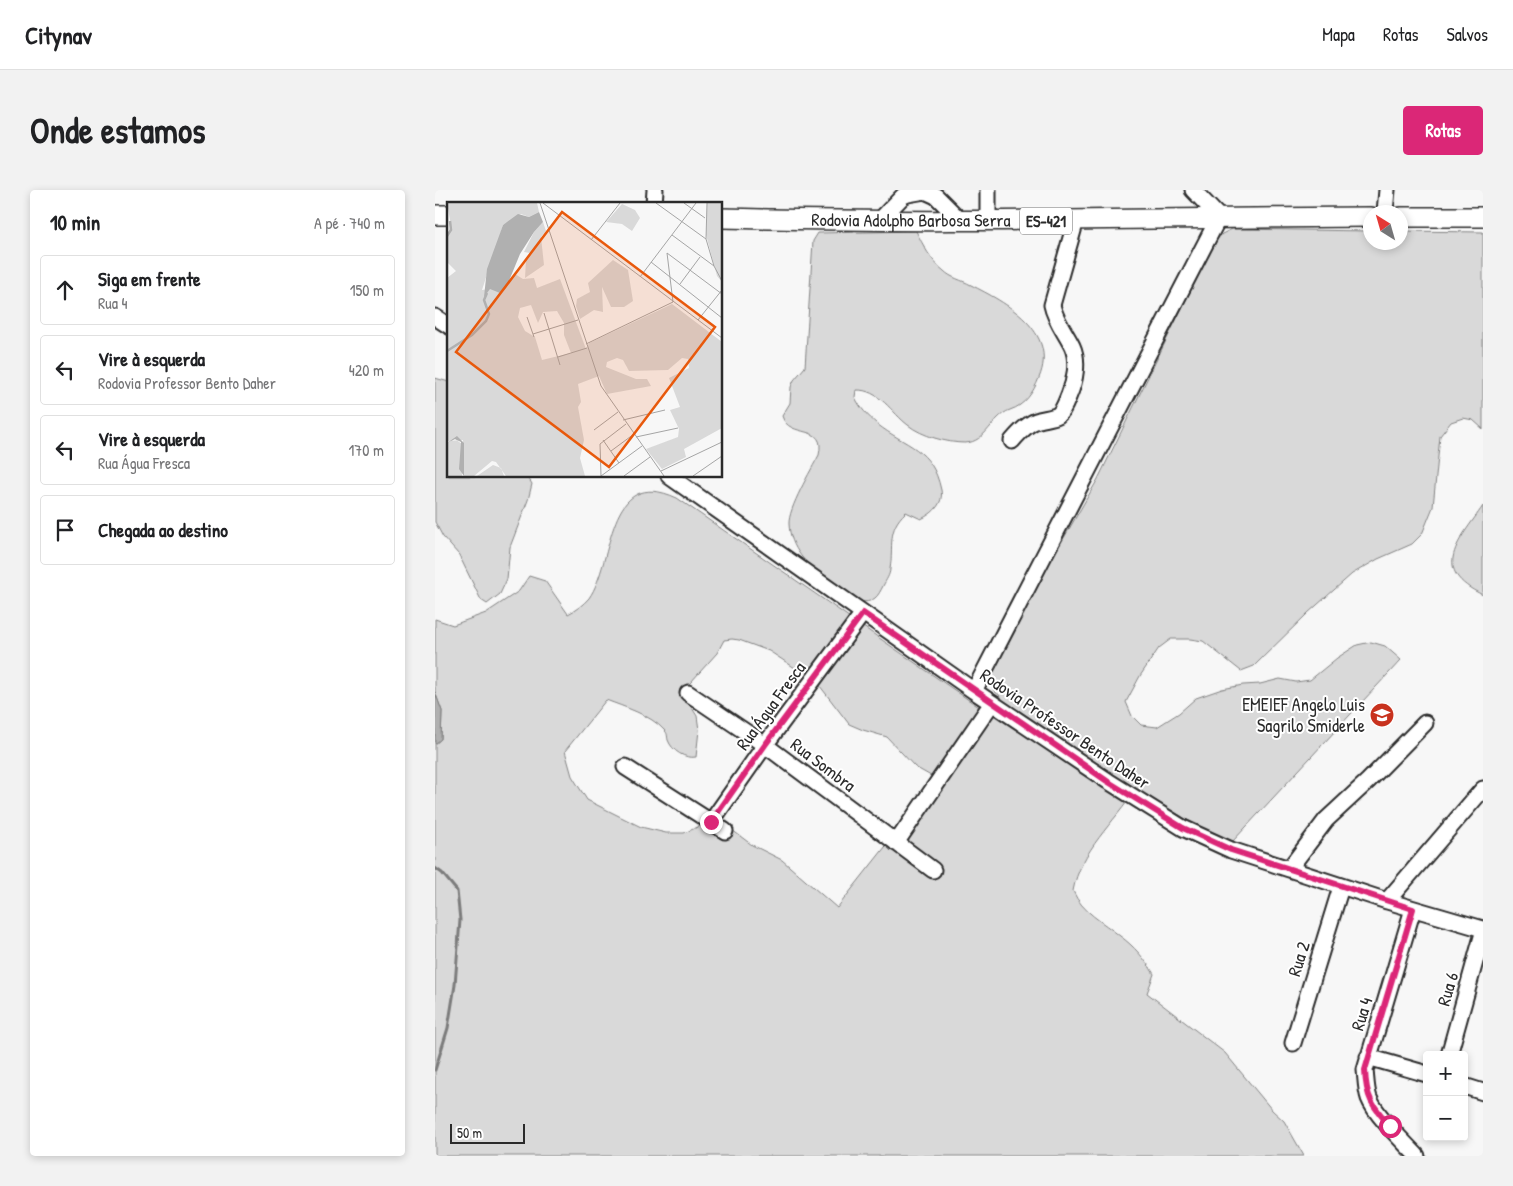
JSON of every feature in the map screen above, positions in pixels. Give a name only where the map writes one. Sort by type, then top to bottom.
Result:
[{"type":"main road","name":"Rodovia Adolpho Barbosa Serra","points":[[723,218],[988,221],[1363,217]]},
{"type":"main road","points":[[1408,217],[1483,217]]},
{"type":"street","points":[[988,190],[988,221]]},
{"type":"street","points":[[974,691],[1219,218],[1193,190]]},
{"type":"street","points":[[1386,205],[1387,190]]},
{"type":"street","points":[[879,221],[903,196],[925,191],[937,196],[961,221]]},
{"type":"street","points":[[1012,441],[1035,421],[1059,414],[1063,409],[1073,384],[1075,372],[1073,347],[1054,314],[1051,305],[1076,220]]},
{"type":"street","points":[[435,317],[447,325]]},
{"type":"street","name":"Rodovia Professor Bento Daher","points":[[672,478],[974,691],[1107,781],[1183,828],[1231,850],[1341,887],[1483,931]]},
{"type":"street","name":"Rua Água Fresca","points":[[711,822],[765,745],[863,613]]},
{"type":"street","name":"Rua Sombra","points":[[688,693],[765,745],[933,870]]},
{"type":"street","points":[[896,843],[992,703]]},
{"type":"street","points":[[1289,869],[1326,820],[1368,781],[1425,723]]},
{"type":"street","points":[[625,767],[725,830]]},
{"type":"street","points":[[1387,901],[1483,789]]},
{"type":"street","name":"Rua 2","points":[[1293,1043],[1341,887]]},
{"type":"street","name":"Rua 4","points":[[1413,909],[1365,1070],[1369,1099],[1377,1112],[1417,1156]]},
{"type":"street","name":"Rua 6","points":[[1450,1051],[1483,931]]},
{"type":"street","points":[[1368,1056],[1423,1073]]},
{"type":"street","points":[[1468,1087],[1483,1092]]},
{"type":"shaded area","points":[[1232,229],[1363,231],[1363,250],[1408,250],[1408,231],[1483,232],[1483,429],[1473,420],[1463,418],[1451,422],[1440,436],[1433,507],[1422,534],[1412,544],[1378,559],[1352,574],[1308,613],[1254,666],[1241,671],[1203,641],[1171,639],[1159,648],[1140,676],[1126,702],[1132,716],[1141,725],[1157,727],[1179,713],[1196,698],[1222,689],[1260,684],[1280,679],[1296,682],[1310,680],[1337,658],[1357,645],[1371,642],[1385,646],[1401,660],[1233,841],[1226,843],[1136,789],[1090,850],[1077,876],[1073,891],[1087,911],[1130,944],[1147,963],[1154,974],[1147,993],[1225,1053],[1272,1110],[1284,1121],[1304,1156],[435,1156],[435,744],[441,739],[442,711],[435,692],[435,619],[453,625],[486,613],[519,591],[529,576],[545,581],[568,614],[574,611],[589,598],[597,582],[609,541],[624,505],[637,494],[654,491],[677,498],[989,714],[1000,696],[994,691],[988,678],[1017,619],[1098,479],[1214,243],[1222,234]],"holes":[[[724,640],[739,640],[769,651],[795,668],[810,673],[849,724],[887,737],[915,767],[938,780],[837,908],[782,860],[752,845],[732,830],[707,823],[684,833],[666,833],[641,827],[587,800],[572,776],[565,751],[606,700],[652,720],[666,732],[670,744],[676,751],[688,757],[696,757],[699,730],[697,716],[682,692],[717,653]]]},
{"type":"shaded area","points":[[916,231],[931,258],[939,267],[953,277],[999,300],[1025,320],[1035,332],[1042,346],[1043,361],[1037,383],[1024,402],[1004,413],[984,434],[972,442],[958,443],[927,436],[908,425],[872,393],[856,390],[855,397],[857,401],[870,418],[924,456],[937,476],[941,490],[939,504],[925,517],[921,519],[906,512],[900,519],[893,532],[889,575],[877,596],[865,602],[856,599],[812,568],[796,548],[790,532],[790,517],[792,509],[819,455],[820,445],[818,438],[813,434],[792,428],[782,416],[790,403],[791,387],[794,380],[805,367],[813,241],[818,233]]},
{"type":"shaded area","points":[[435,378],[447,381],[447,478],[528,478],[532,484],[510,547],[507,579],[500,594],[487,604],[481,600],[459,555],[443,537],[435,522]]},
{"type":"shaded area","points":[[1483,506],[1483,595],[1467,585],[1457,575],[1453,565],[1458,543]]},
{"type":"shaded area","points":[[435,692],[442,711],[441,739],[435,744]]},
{"type":"waterway","points":[[435,868],[442,873],[457,891],[460,920],[455,985],[448,1028],[435,1070]]},
{"type":"place","name":"EMEIEF Angelo Luis Sagrilo Smiderle","points":[[1382,715]]},
{"type":"route","points":[[711,822],[765,745],[863,613],[1107,781],[1183,828],[1231,850],[1413,909],[1365,1070],[1369,1099],[1377,1112],[1390,1126]]}]
